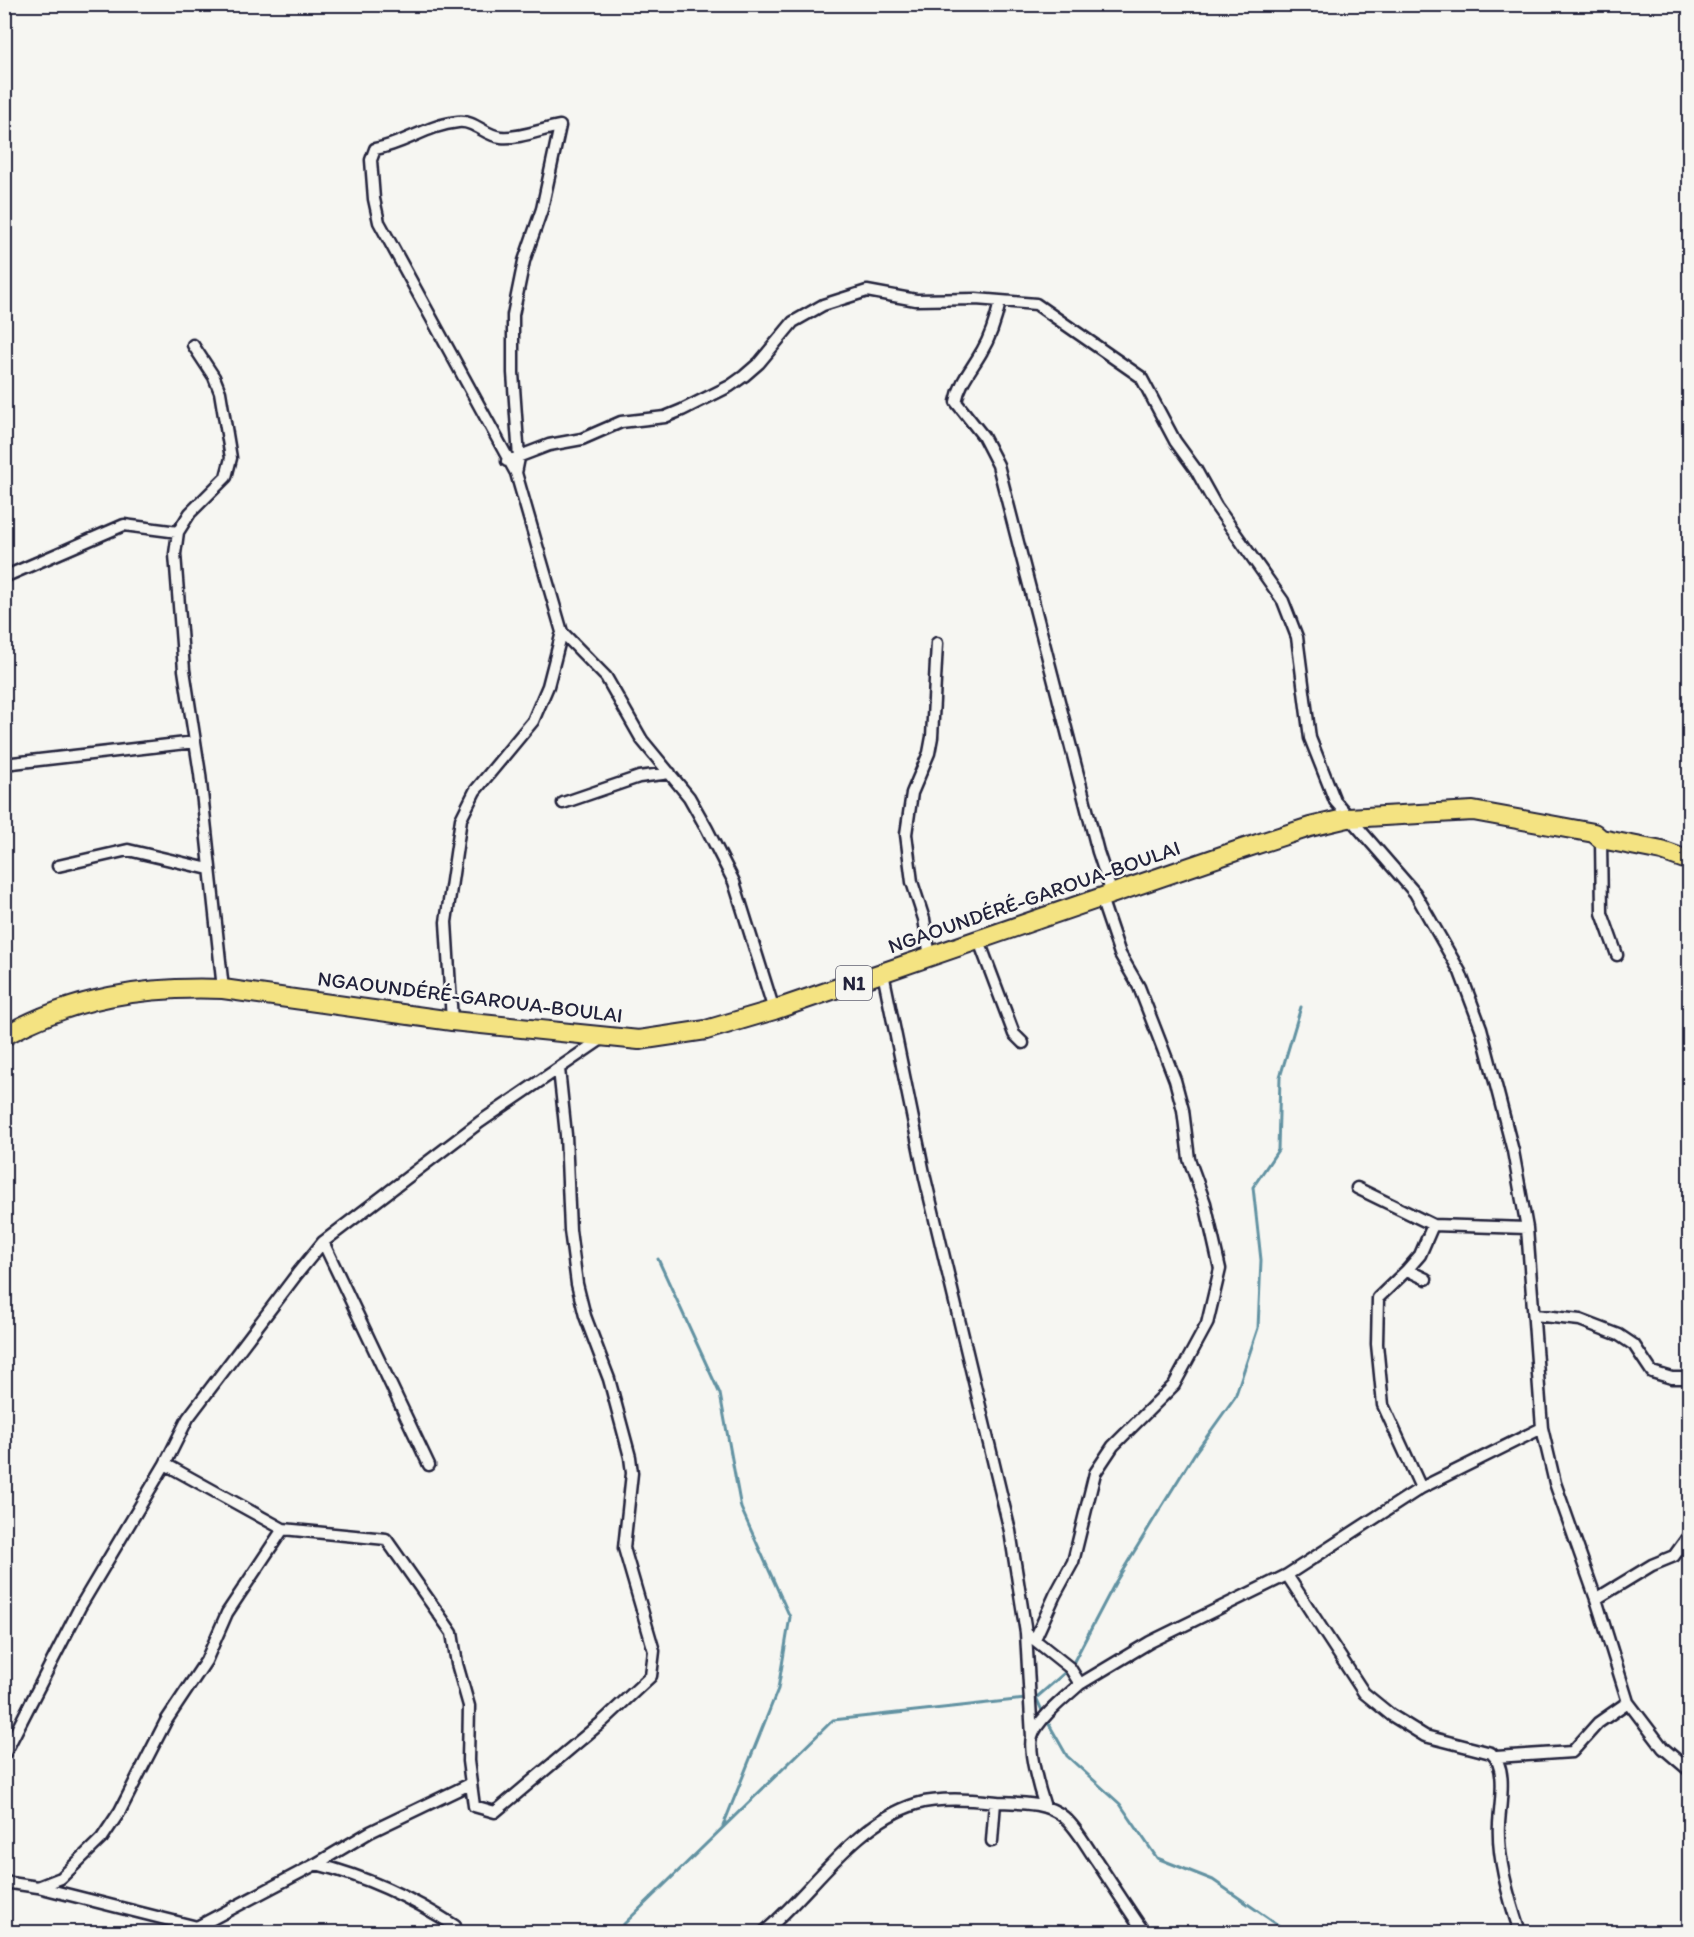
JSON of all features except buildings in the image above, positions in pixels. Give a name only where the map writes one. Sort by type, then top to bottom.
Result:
[{"type":"highway","name":"NGAOUNDÉRÉ-GAROUA-BOULAI","points":[[4,1036],[63,1008],[104,996],[184,987],[223,989],[452,1021],[603,1037],[639,1040],[671,1036],[706,1030],[774,1010],[1288,834],[1348,818],[1473,811],[1594,833],[1601,839],[1662,851],[1689,861]]},
{"type":"street","points":[[516,472],[519,458],[513,373],[513,315],[524,261],[542,209],[560,126],[499,137],[468,122],[451,123],[423,130],[394,146],[375,149],[371,160],[376,212],[384,233],[427,307],[507,461],[516,472],[562,632],[606,677],[642,740],[689,797],[735,882],[774,1010]]},
{"type":"street","points":[[507,461],[549,445],[582,439],[621,422],[665,417],[690,406],[744,376],[759,363],[793,322],[845,296],[867,291],[916,300],[976,299],[1036,304],[1141,377],[1163,420],[1216,506],[1283,601],[1297,637],[1310,738],[1331,791],[1348,818],[1415,893],[1460,972],[1482,1028],[1513,1150],[1527,1228],[1542,1428],[1555,1483],[1596,1599],[1628,1702],[1663,1748],[1689,1771]]},
{"type":"street","points":[[1000,302],[988,339],[958,388],[956,402],[983,436],[998,465],[1098,852],[1120,954],[1139,987],[1175,1080],[1183,1110],[1189,1159],[1205,1203],[1220,1269],[1207,1324],[1174,1385],[1113,1446],[1095,1473],[1073,1563],[1031,1636]]},
{"type":"street","points":[[193,345],[214,377],[220,392],[231,458],[226,477],[190,513],[178,532],[175,554],[177,607],[223,989]]},
{"type":"street","points":[[4,577],[124,525],[178,532]]},
{"type":"street","points":[[452,1021],[446,922],[461,819],[475,791],[533,721],[548,686],[562,632]]},
{"type":"street","points":[[930,957],[924,919],[912,882],[906,834],[912,793],[929,753],[932,737],[937,643]]},
{"type":"street","points":[[4,764],[195,742]]},
{"type":"street","points":[[563,803],[639,777],[670,773]]},
{"type":"street","points":[[1601,839],[1602,913],[1617,955]]},
{"type":"street","points":[[58,866],[128,850],[209,869]]},
{"type":"street","points":[[979,941],[1014,1034],[1023,1042]]},
{"type":"street","points":[[883,973],[924,1178],[1010,1531],[1031,1636],[1032,1737],[1036,1779],[1046,1807]]},
{"type":"street","points":[[4,1755],[80,1607],[165,1464],[188,1418],[323,1242],[480,1122],[603,1037]]},
{"type":"street","points":[[165,1464],[283,1529],[386,1539],[452,1633],[457,1664],[469,1706],[470,1784],[474,1806],[495,1812],[620,1707],[651,1676],[654,1651],[624,1548],[632,1473],[630,1457],[609,1379],[585,1316],[577,1284],[570,1230],[566,1135],[559,1069]]},
{"type":"street","points":[[1357,1188],[1433,1226],[1527,1228]]},
{"type":"street","points":[[1420,1488],[1383,1405],[1378,1354],[1378,1298],[1420,1255],[1433,1226]]},
{"type":"street","points":[[323,1242],[429,1465]]},
{"type":"street","points":[[1407,1270],[1425,1279]]},
{"type":"street","points":[[1534,1315],[1580,1320],[1599,1326],[1634,1345],[1652,1372],[1672,1378],[1689,1378]]},
{"type":"street","points":[[1032,1737],[1045,1717],[1080,1684],[1150,1642],[1287,1575],[1420,1488],[1542,1428]]},
{"type":"street","points":[[38,1887],[70,1871],[102,1838],[120,1811],[166,1721],[206,1661],[227,1613],[283,1529]]},
{"type":"street","points":[[1596,1599],[1652,1565],[1674,1556],[1689,1534]]},
{"type":"street","points":[[1287,1575],[1364,1693],[1391,1715],[1425,1736],[1491,1753],[1496,1757],[1500,1767],[1499,1827],[1508,1894],[1520,1932]]},
{"type":"street","points":[[1031,1636],[1070,1668],[1080,1684]]},
{"type":"street","points":[[1496,1757],[1572,1752],[1598,1723],[1628,1702]]},
{"type":"street","points":[[4,1882],[38,1887],[177,1928],[197,1927],[316,1864],[370,1832],[470,1784]]},
{"type":"street","points":[[764,1932],[798,1902],[833,1859],[887,1819],[915,1805],[934,1801],[995,1802],[1046,1807],[1066,1819],[1144,1932]]},
{"type":"street","points":[[992,1841],[995,1802]]},
{"type":"street","points":[[316,1864],[378,1883],[417,1901],[455,1926]]},
{"type":"waterway","points":[[1072,1665],[1115,1583],[1195,1453],[1235,1397],[1258,1328],[1261,1260],[1253,1187],[1278,1150],[1280,1077],[1301,1007]]},
{"type":"waterway","points":[[658,1259],[720,1394],[741,1508],[790,1617],[778,1689],[723,1826]]},
{"type":"waterway","points":[[1037,1697],[1068,1670]]},
{"type":"waterway","points":[[1033,1698],[1036,1697],[1043,1713]]},
{"type":"waterway","points":[[612,1932],[622,1926],[833,1720],[1026,1699]]},
{"type":"waterway","points":[[1046,1719],[1067,1756],[1120,1804],[1157,1858],[1213,1880],[1288,1932]]}]
